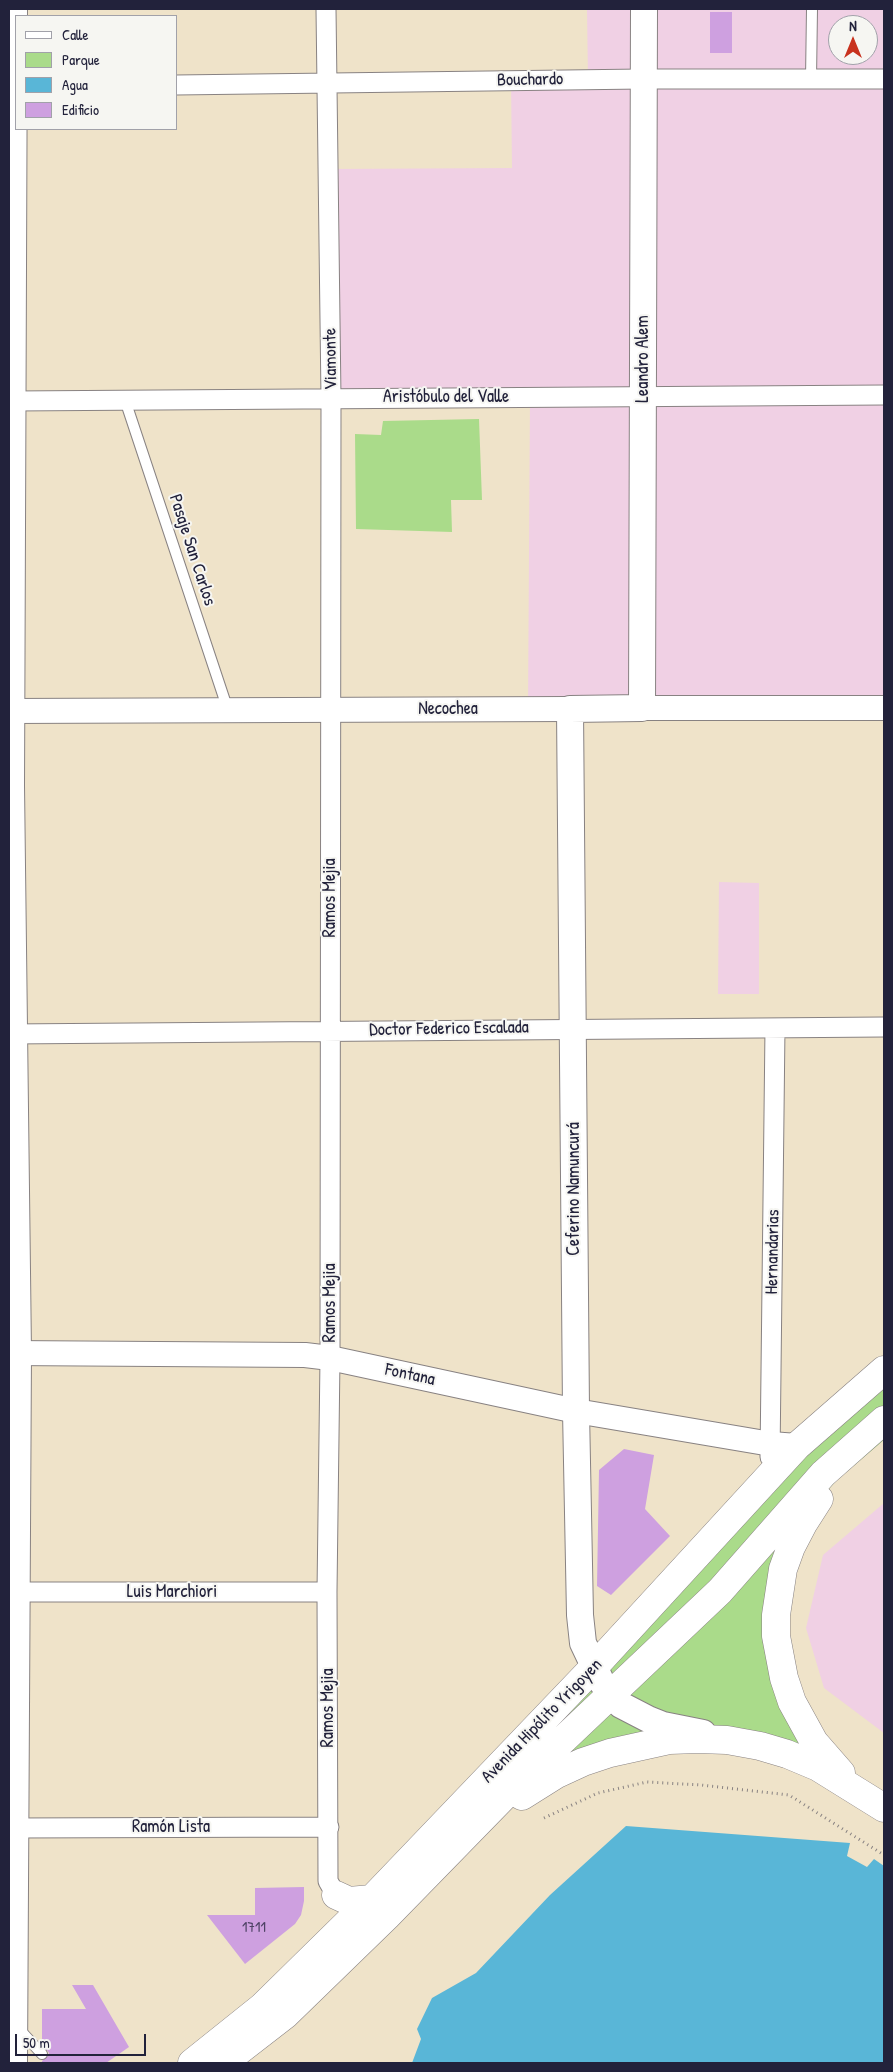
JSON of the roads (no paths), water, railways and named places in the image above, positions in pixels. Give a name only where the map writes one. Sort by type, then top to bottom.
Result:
[{"type":"highway","name":"Avenida Hipólito Yrigoyen","points":[[192,2063],[262,2007],[372,1899],[594,1667],[770,1475],[784,1445],[884,1370]]},
{"type":"highway","points":[[223,2063],[285,2015],[509,1791],[720,1591],[823,1474],[884,1420]]},
{"type":"highway","points":[[873,1800],[826,1758],[810,1736],[792,1702],[778,1654],[776,1615],[783,1569],[803,1524],[816,1503],[837,1480],[884,1440]]},
{"type":"highway","points":[[444,1857],[530,1790],[557,1774],[583,1762],[610,1753],[669,1740],[735,1741],[760,1746],[787,1754],[818,1767],[873,1800]]},
{"type":"highway","points":[[336,1895],[349,1900],[372,1899]]},
{"type":"main road","name":"Leandro Alem","points":[[642,708],[644,9]]},
{"type":"main road","points":[[12,22],[15,86],[11,401],[10,784],[13,1353],[17,1592],[14,2063]]},
{"type":"main road","name":"Necochea","points":[[570,709],[642,708]]},
{"type":"main road","name":"Ceferino Namuncurá","points":[[570,709],[576,1411],[580,1615],[583,1643],[594,1667],[611,1695]]},
{"type":"main road","points":[[611,1695],[621,1705],[663,1725],[740,1739],[787,1754]]},
{"type":"street","name":"Viamonte","points":[[326,9],[331,398],[330,709]]},
{"type":"street","name":"Bouchardo","points":[[178,85],[643,79],[884,79]]},
{"type":"street","name":"Aristóbulo del Valle","points":[[11,401],[884,395]]},
{"type":"street","name":"Necochea","points":[[642,708],[884,708]]},
{"type":"street","name":"Ramos Mejia","points":[[330,709],[328,1881],[336,1895]]},
{"type":"street","name":"Necochea","points":[[10,712],[570,709]]},
{"type":"street","name":"Doctor Federico Escalada","points":[[11,1034],[884,1027]]},
{"type":"street","name":"Hernandarias","points":[[775,1028],[784,1445]]},
{"type":"street","name":"Fontana","points":[[13,1353],[305,1355],[330,1358],[576,1411],[784,1445]]},
{"type":"street","name":"Luis Marchiori","points":[[17,1592],[327,1592]]},
{"type":"street","name":"Ramón Lista","points":[[14,1828],[329,1827]]},
{"type":"lane","points":[[811,79],[812,9]]},
{"type":"lane","name":"Pasaje San Carlos","points":[[125,400],[228,710]]},
{"type":"lane","points":[[14,2022],[42,2054]]},
{"type":"water","points":[[626,1826],[850,1843],[847,1856],[867,1867],[874,1859],[884,1866],[884,2063],[412,2063],[421,2039],[417,2029],[432,1998],[476,1973],[550,1895]]}]
